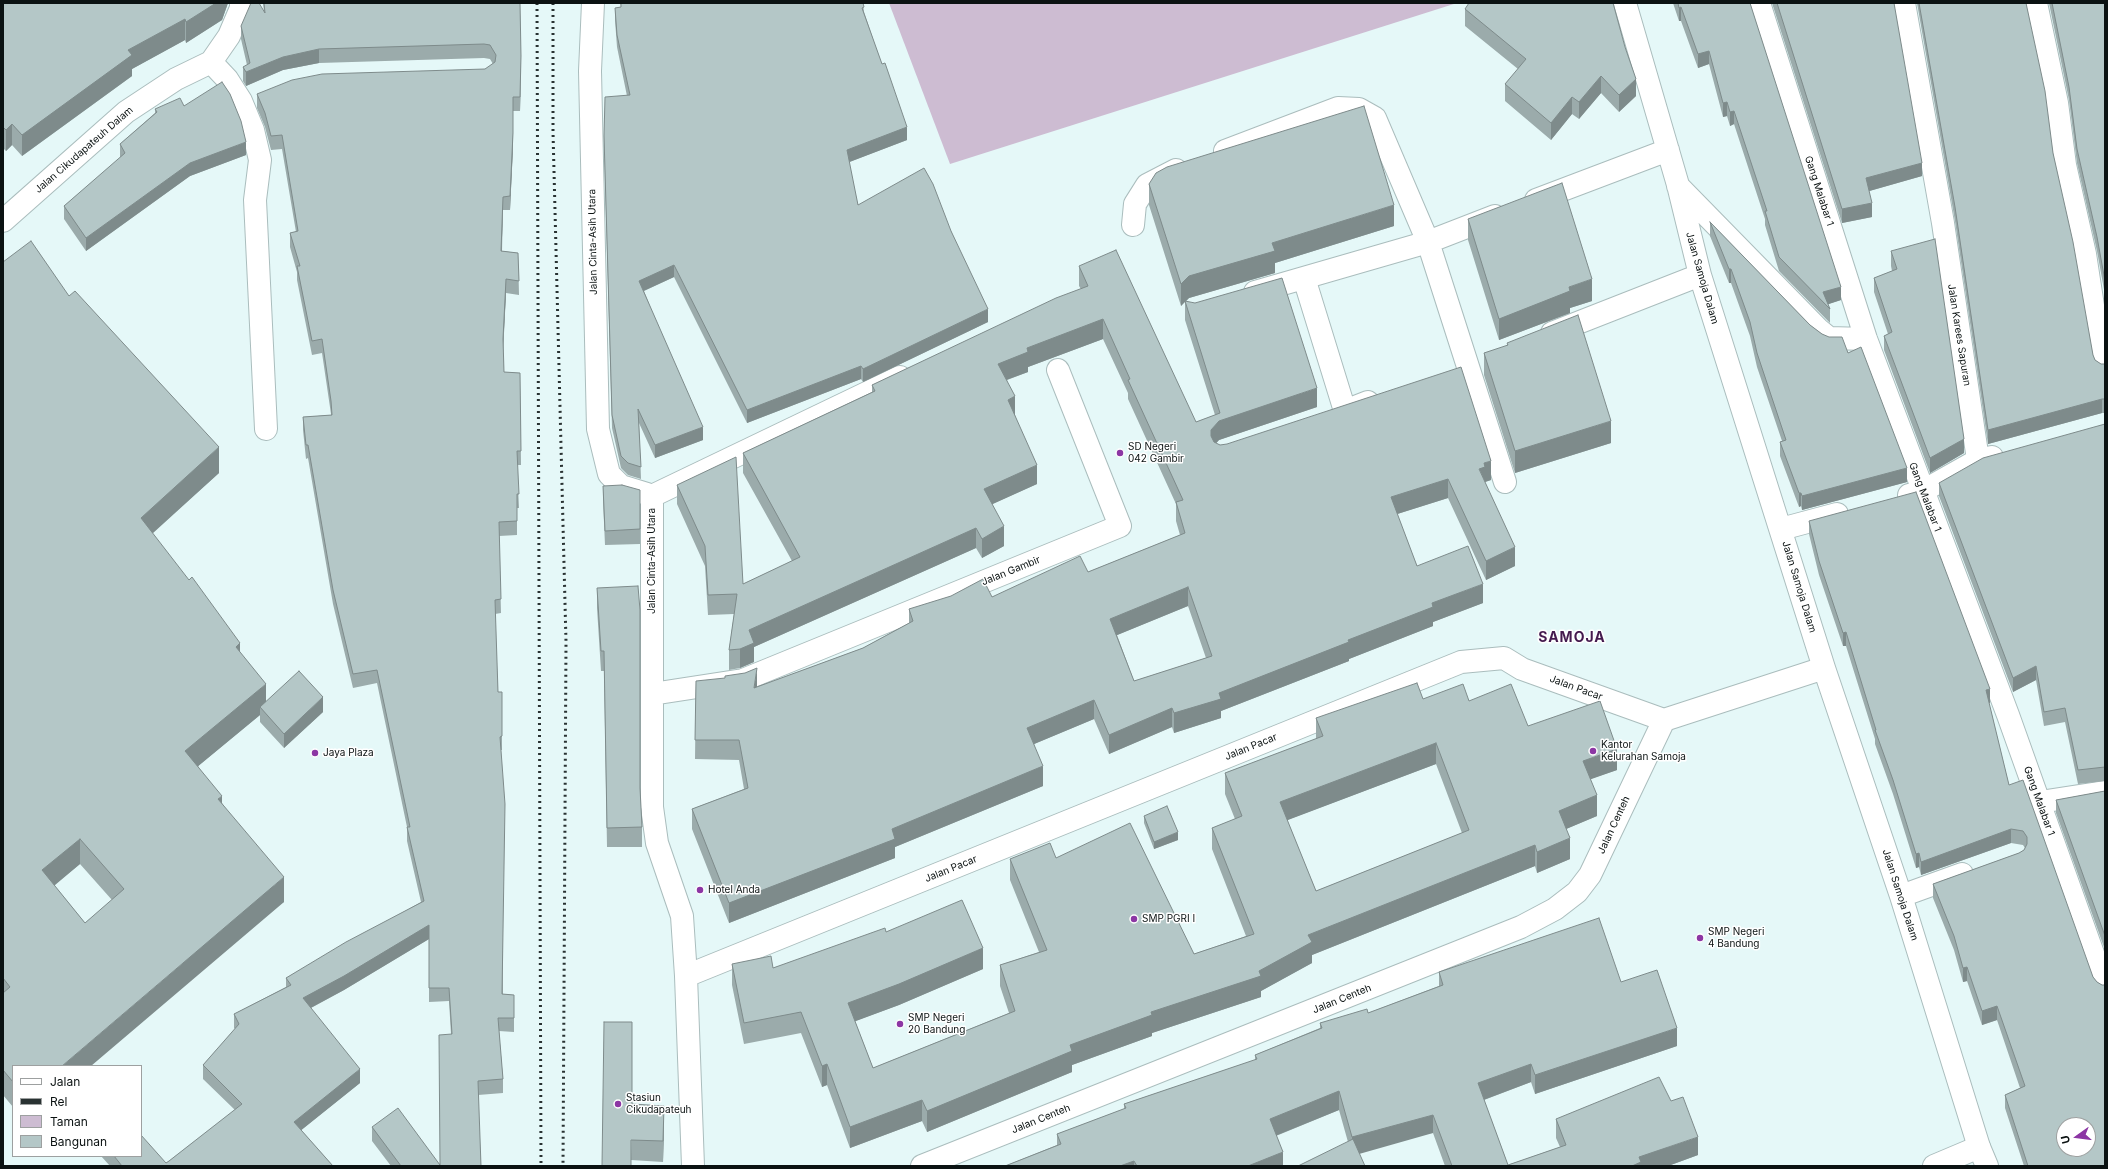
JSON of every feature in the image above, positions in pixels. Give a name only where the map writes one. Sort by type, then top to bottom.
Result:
[{"type":"street","points":[[241,3],[241,8],[229,36],[212,62],[227,79],[241,101],[253,130],[260,160],[255,200],[266,429]]},
{"type":"street","name":"Jalan Cinta-Asih Utara","points":[[594,3],[590,71],[598,429],[609,474],[621,486],[652,496],[652,694],[654,821],[657,844],[682,916],[686,976],[693,1166]]},
{"type":"street","name":"Jalan Samoja Dalam","points":[[1625,3],[1678,185],[1700,275],[1824,668],[1901,896],[1983,1156]]},
{"type":"street","name":"Gang Malabar 1","points":[[1759,3],[1866,339],[2040,802],[2105,987]]},
{"type":"street","name":"Jalan Karees Sapuran","points":[[1904,3],[1942,223],[1978,460]]},
{"type":"street","points":[[2036,3],[2052,74],[2065,165],[2085,254],[2093,306],[2105,366]]},
{"type":"street","name":"Jalan Cikudapateuh Dalam","points":[[3,221],[126,112],[176,80],[212,62]]},
{"type":"street","points":[[241,101],[261,93]]},
{"type":"street","points":[[1133,225],[1135,204],[1147,185],[1199,161],[1338,108],[1359,109],[1375,118],[1428,242],[1505,482]]},
{"type":"street","points":[[1237,297],[1428,242],[1668,150]]},
{"type":"street","points":[[1678,185],[1818,329],[1829,338],[1866,339]]},
{"type":"street","points":[[1533,341],[1700,275]]},
{"type":"street","points":[[1304,278],[1345,411]]},
{"type":"street","points":[[1446,374],[1490,358]]},
{"type":"street","points":[[652,496],[916,370]]},
{"type":"street","name":"Jalan Gambir","points":[[652,694],[743,680],[1120,526],[1058,370]]},
{"type":"street","points":[[1324,418],[1388,395]]},
{"type":"street","points":[[1893,499],[1923,491],[1978,460],[2008,452]]},
{"type":"street","points":[[1781,529],[1856,509]]},
{"type":"street","name":"Jalan Pacar","points":[[686,976],[1461,662],[1504,658],[1522,668],[1664,720]]},
{"type":"street","points":[[1664,720],[1824,668]]},
{"type":"street","name":"Jalan Centeh","points":[[922,1166],[1522,927],[1555,908],[1576,892],[1590,875],[1664,720]]},
{"type":"street","points":[[2040,802],[2105,792]]},
{"type":"street","points":[[1901,896],[1980,868]]},
{"type":"street","points":[[1934,1166],[1983,1156]]},
{"type":"green space","points":[[889,3],[1457,3],[950,164]]},
{"type":"building","points":[[3,3],[216,3],[186,22],[185,19],[128,50],[132,55],[22,135],[12,124],[6,130],[3,127]]},
{"type":"building","points":[[251,3],[259,3],[265,13],[264,3],[520,3],[520,97],[513,97],[510,196],[503,197],[501,251],[518,253],[519,281],[506,279],[503,339],[504,372],[520,373],[521,451],[517,451],[519,494],[517,494],[517,521],[499,522],[501,599],[495,600],[498,692],[502,692],[502,736],[500,737],[505,804],[502,994],[514,995],[514,1018],[498,1018],[503,1079],[478,1081],[481,1166],[401,1166],[372,1127],[398,1108],[440,1165],[439,1035],[452,1034],[449,988],[429,988],[429,925],[344,976],[303,998],[360,1069],[294,1122],[333,1166],[122,1166],[115,1157],[142,1157],[142,1136],[166,1163],[242,1104],[203,1065],[239,1024],[234,1014],[291,985],[286,978],[346,942],[424,901],[407,827],[410,827],[377,670],[353,674],[333,590],[308,445],[306,445],[303,417],[332,415],[322,339],[312,341],[297,266],[300,266],[290,233],[298,231],[282,135],[271,136],[265,113],[257,94],[292,80],[322,74],[485,69],[495,62],[496,55],[490,45],[484,44],[319,49],[283,57],[246,72],[243,67],[250,63],[241,26]]},
{"type":"building","points":[[621,3],[863,3],[864,7],[862,8],[882,64],[885,63],[907,127],[847,150],[858,205],[924,168],[933,184],[951,231],[988,309],[863,369],[861,366],[747,410],[674,265],[639,281],[703,427],[655,445],[638,409],[641,467],[628,463],[621,456],[612,415],[604,136],[605,97],[630,95],[617,35],[615,8],[621,7]]},
{"type":"building","points":[[1469,3],[1613,3],[1625,47],[1636,79],[1619,95],[1601,76],[1579,102],[1572,97],[1551,123],[1505,84],[1526,59],[1465,9]]},
{"type":"building","points":[[1678,3],[1750,3],[1841,287],[1823,292],[1830,309],[1779,257],[1765,211],[1767,211],[1734,111],[1730,112],[1727,102],[1723,103],[1709,51],[1698,54],[1681,7],[1679,8]]},
{"type":"building","points":[[1777,3],[1894,3],[1922,163],[1866,178],[1872,203],[1842,209]]},
{"type":"building","points":[[1919,3],[2026,3],[2045,91],[2053,153],[2073,242],[2093,355],[2095,360],[2101,364],[2105,364],[2105,399],[1988,430],[1955,207]]},
{"type":"building","points":[[2052,3],[2105,3],[2105,281],[2097,237],[2077,149],[2069,87]]},
{"type":"building","points":[[222,82],[230,94],[241,121],[246,142],[190,163],[86,238],[64,206],[125,153],[120,144],[157,112],[155,109],[180,98],[184,106]]},
{"type":"building","points":[[1364,106],[1394,205],[1272,243],[1275,251],[1189,276],[1181,284],[1149,184],[1156,173],[1167,167]]},
{"type":"building","points":[[1562,183],[1592,279],[1569,287],[1570,291],[1499,319],[1468,219]]},
{"type":"building","points":[[1710,222],[1810,325],[1822,334],[1829,337],[1842,337],[1848,353],[1861,347],[1907,468],[1802,496],[1801,493],[1799,493],[1780,442],[1786,440],[1757,353],[1750,322],[1731,269],[1729,269]]},
{"type":"building","points":[[1935,239],[1964,439],[1930,458],[1884,336],[1892,332],[1874,278],[1897,269],[1891,251]]},
{"type":"building","points":[[31,241],[69,296],[75,291],[219,447],[141,518],[189,580],[192,577],[240,643],[236,647],[266,684],[185,751],[222,796],[218,799],[284,877],[63,1065],[12,1065],[12,1081],[3,1070],[3,993],[10,987],[3,978],[3,262]],"holes":[[[80,839],[124,889],[85,923],[42,870]]]},
{"type":"building","points":[[1116,250],[1196,422],[1220,413],[1185,301],[1195,303],[1282,278],[1317,388],[1219,421],[1211,430],[1211,436],[1214,442],[1220,445],[1227,444],[1461,367],[1491,461],[1484,463],[1485,467],[1479,469],[1515,547],[1486,561],[1448,479],[1391,497],[1417,566],[1468,546],[1483,584],[1432,603],[1433,607],[1348,640],[1349,642],[1219,693],[1221,699],[1174,713],[1172,708],[1109,735],[1094,700],[1027,728],[1043,766],[892,829],[895,839],[729,903],[692,809],[748,788],[739,740],[695,740],[696,681],[725,678],[725,676],[745,673],[757,668],[754,688],[863,648],[913,621],[909,609],[951,596],[983,579],[992,597],[1080,556],[1088,572],[1185,533],[1176,502],[1183,500],[1128,380],[1130,379],[1103,319],[1027,348],[1028,352],[998,364],[1015,396],[1008,400],[1037,465],[984,489],[1004,526],[982,539],[976,528],[749,630],[754,643],[740,649],[729,650],[737,594],[708,595],[705,546],[677,485],[736,457],[743,584],[800,557],[743,453],[875,391],[872,385],[1056,298],[1088,286],[1079,266]],"holes":[[[1188,587],[1212,656],[1134,681],[1110,619]]]},
{"type":"building","points":[[1578,315],[1611,421],[1515,451],[1484,353],[1508,345],[1507,343]]},
{"type":"building","points":[[2105,424],[2105,767],[2078,770],[2065,708],[2044,712],[2036,666],[2013,678],[1939,483],[1983,458]]},
{"type":"building","points":[[622,485],[640,490],[640,529],[605,531],[603,486]]},
{"type":"building","points":[[1916,492],[1990,689],[1986,690],[2009,785],[2023,780],[2093,977],[2097,982],[2105,985],[2105,1166],[2028,1166],[2005,1095],[2025,1086],[1997,1006],[1982,1011],[1967,967],[1963,968],[1954,936],[1933,884],[2019,853],[2024,850],[2027,844],[2027,837],[2023,831],[2011,829],[1921,862],[1919,853],[1916,854],[1893,780],[1875,730],[1846,632],[1843,633],[1819,561],[1809,521]]},
{"type":"building","points":[[638,586],[640,610],[640,788],[642,827],[607,828],[604,651],[601,651],[597,588]]},
{"type":"building","points":[[299,671],[323,697],[284,734],[260,707]]},
{"type":"building","points":[[1417,683],[1423,699],[1463,684],[1469,701],[1511,684],[1528,726],[1600,701],[1617,749],[1583,761],[1597,795],[1559,811],[1570,838],[1537,852],[1535,845],[1308,935],[1312,942],[1259,971],[1261,976],[1151,1012],[1152,1015],[1070,1045],[1072,1051],[927,1111],[922,1100],[850,1127],[827,1064],[822,1066],[801,1012],[744,1023],[732,964],[771,956],[773,968],[885,928],[886,932],[962,900],[983,948],[899,984],[848,1003],[873,1068],[1015,1011],[1000,965],[1047,950],[1010,859],[1050,843],[1056,858],[1130,823],[1194,954],[1254,934],[1212,828],[1242,816],[1225,773],[1323,736],[1316,718]],"holes":[[[1436,743],[1469,830],[1316,891],[1280,802]]]},
{"type":"building","points":[[2105,791],[2105,936],[2056,800]]},
{"type":"building","points":[[1167,806],[1178,832],[1154,842],[1144,816]]},
{"type":"building","points":[[1599,918],[1621,982],[1657,970],[1677,1028],[1535,1075],[1531,1064],[1478,1083],[1508,1165],[1566,1145],[1556,1119],[1659,1077],[1671,1101],[1683,1097],[1698,1137],[1639,1157],[1641,1162],[1632,1166],[1452,1166],[1433,1115],[1352,1137],[1339,1091],[1270,1119],[1283,1152],[1248,1166],[1137,1166],[1134,1161],[1120,1166],[1005,1166],[1061,1144],[1057,1134],[1126,1108],[1124,1104],[1257,1059],[1255,1055],[1322,1028],[1320,1023],[1367,1009],[1368,1013],[1443,985],[1439,972]]},
{"type":"building","name":"Stasiun Cikudapateuh","points":[[604,1022],[632,1022],[632,1104],[664,1106],[663,1141],[631,1140],[631,1166],[602,1166]]},
{"type":"building","points":[[1353,1139],[1365,1166],[1298,1166]]},
{"type":"railway","points":[[537,3],[541,1166]]},
{"type":"railway","points":[[553,3],[553,132],[566,642],[563,1166]]},
{"type":"place","name":"SD Negeri 042 Gambir","points":[[1120,453]]},
{"type":"place","name":"Kantor Kelurahan Samoja","points":[[1593,751]]},
{"type":"place","name":"Jaya Plaza","points":[[315,753]]},
{"type":"place","name":"Hotel Anda","points":[[700,890]]},
{"type":"place","name":"SMP PGRI I","points":[[1134,919]]},
{"type":"place","name":"SMP Negeri 4 Bandung","points":[[1700,938]]},
{"type":"place","name":"SMP Negeri 20 Bandung","points":[[900,1024]]},
{"type":"place","name":"Stasiun Cikudapateuh","points":[[618,1104]]},
{"type":"district","name":"SAMOJA","points":[[1572,638]]}]
